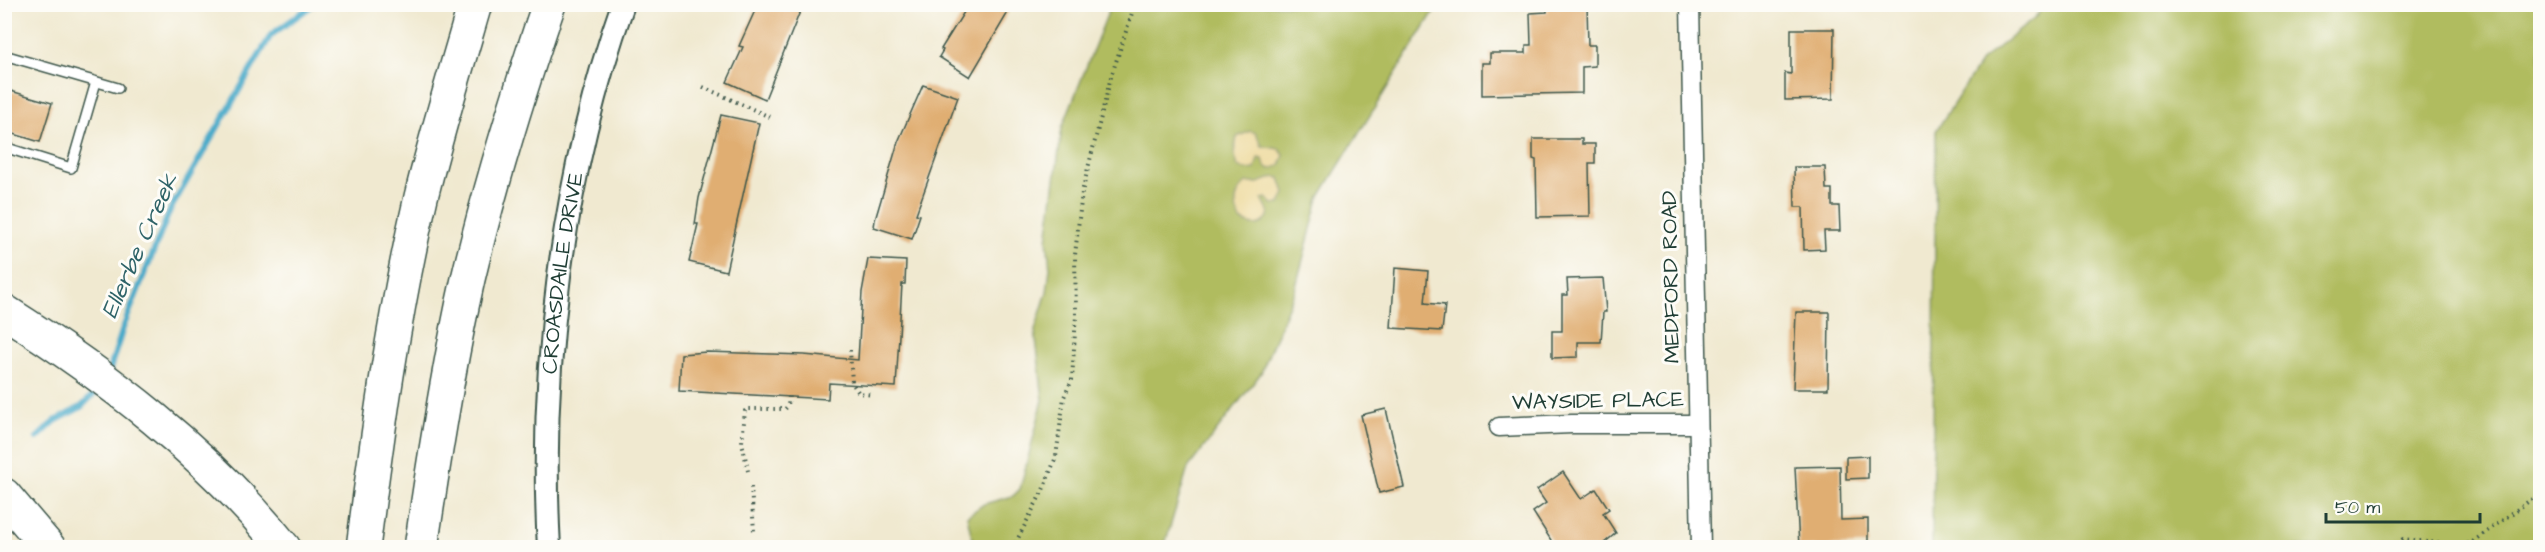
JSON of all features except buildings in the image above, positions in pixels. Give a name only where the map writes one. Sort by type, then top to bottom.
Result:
[{"type":"highway","points":[[363,548],[391,345],[406,267],[427,176],[475,4]]},
{"type":"highway","points":[[421,548],[433,463],[468,280],[504,143],[549,4]]},
{"type":"highway","points":[[4,310],[159,420],[222,479],[284,548]]},
{"type":"highway","points":[[4,495],[49,548]]},
{"type":"street","name":"CROASDAILE DRIVE","points":[[549,548],[548,404],[559,290],[577,175],[604,65],[623,4]]},
{"type":"street","name":"MEDFORD ROAD","points":[[1690,4],[1701,548]]},
{"type":"street","name":"WAYSIDE PLACE","points":[[1499,427],[1698,424]]},
{"type":"lane","points":[[4,55],[118,88]]},
{"type":"lane","points":[[4,147],[71,168],[96,82]]},
{"type":"path","points":[[1013,548],[1043,490],[1056,457],[1064,397],[1072,380],[1076,316],[1075,255],[1082,192],[1111,77],[1135,4]]},
{"type":"path","points":[[703,87],[770,117]]},
{"type":"path","points":[[850,350],[852,383],[859,393],[873,395]]},
{"type":"path","points":[[748,471],[742,442],[745,411],[747,409],[785,409],[789,395]]},
{"type":"path","points":[[751,488],[754,531]]},
{"type":"path","points":[[2392,548],[2403,539],[2454,545],[2471,543],[2541,493]]},
{"type":"green space","points":[[2045,4],[2540,5],[2540,547],[1932,547],[1936,131],[1982,60],[2035,18]]},
{"type":"green space","points":[[1111,5],[1438,5],[1319,198],[1295,290],[1261,373],[1188,468],[1164,547],[974,547],[967,516],[984,504],[1013,496],[1020,489],[1043,400],[1035,330],[1047,292],[1050,268],[1047,240],[1062,128]]},
{"type":"sand","points":[[1250,131],[1256,133],[1262,146],[1279,149],[1284,155],[1280,166],[1270,169],[1265,166],[1263,159],[1258,158],[1255,169],[1246,170],[1238,167],[1234,153],[1237,137]]},
{"type":"sand","points":[[1275,177],[1280,178],[1285,193],[1280,204],[1273,204],[1266,198],[1262,199],[1269,213],[1261,224],[1249,224],[1241,220],[1236,200],[1242,187],[1246,183],[1258,183]]},
{"type":"waterway","name":"Ellerbe Creek","points":[[109,372],[123,328],[170,210],[271,35],[314,4]]},
{"type":"waterway","name":"Ellerbe Creek","points":[[37,438],[55,421],[81,407],[99,389]]}]
